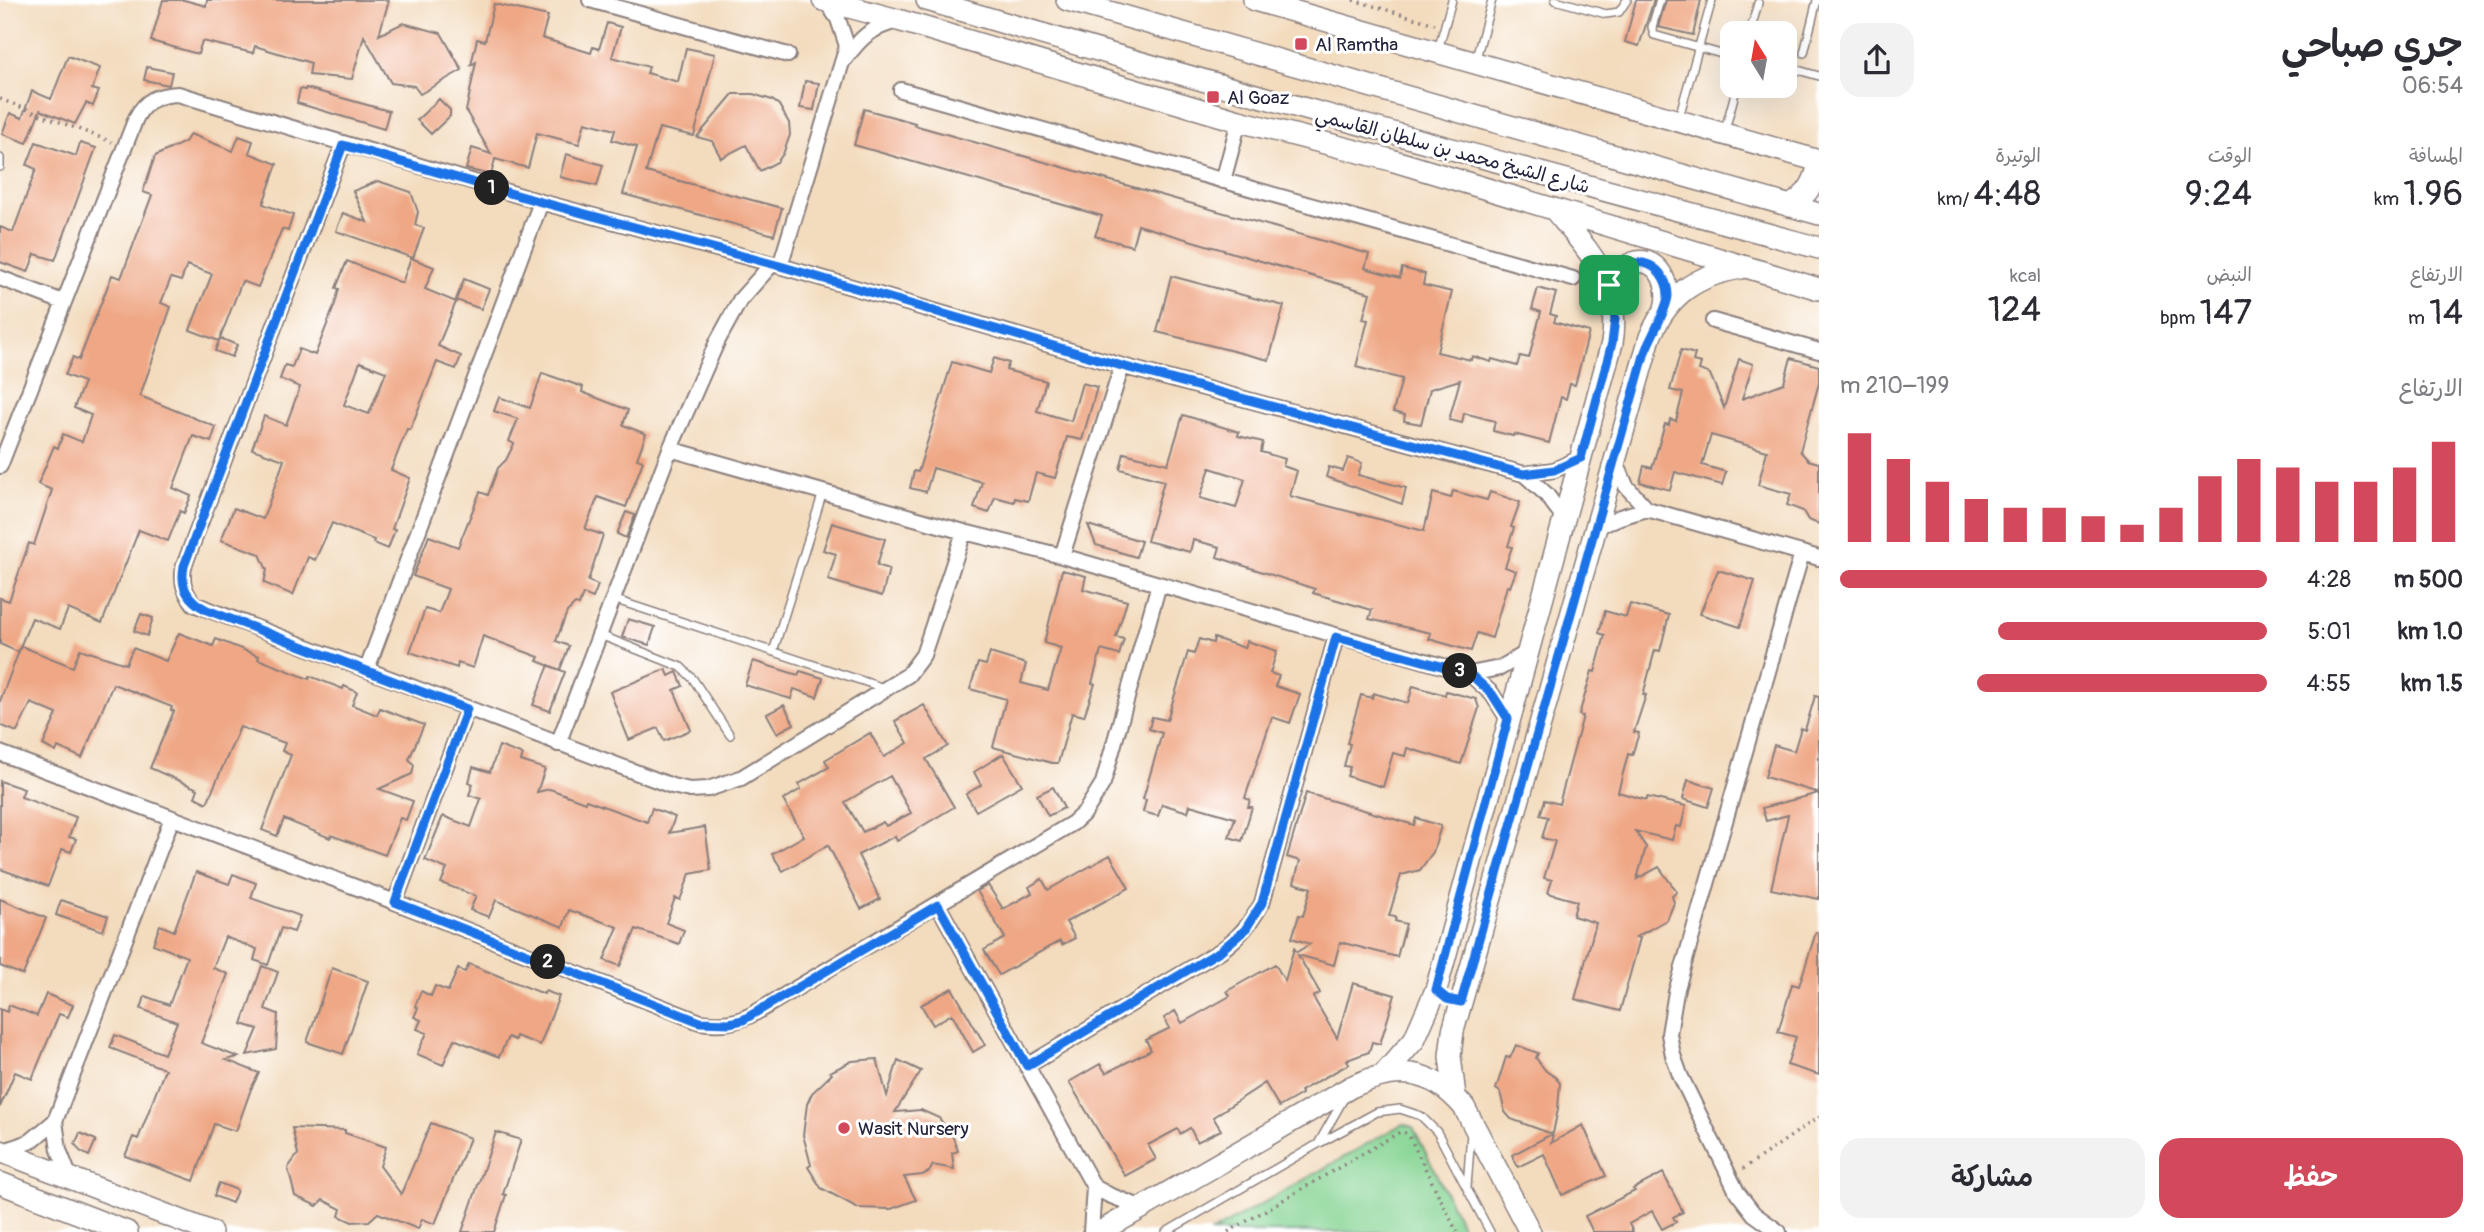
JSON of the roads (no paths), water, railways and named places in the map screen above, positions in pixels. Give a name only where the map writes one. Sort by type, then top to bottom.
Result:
[{"type":"street","points":[[590,0],[788,55]]},
{"type":"street","name":"شارع الشيخ محمد بن سلطان القاسمي","points":[[927,0],[1081,47],[1314,112],[1819,248]]},
{"type":"street","name":"شارع الشيخ محمد بن سلطان القاسمي","points":[[1067,0],[1819,214]]},
{"type":"street","points":[[825,1],[898,20],[1238,121],[1391,160],[1819,289]]},
{"type":"street","points":[[558,744],[670,449],[728,321],[747,291],[776,265],[847,46],[843,32],[825,1]]},
{"type":"street","points":[[1267,2],[1819,161],[1813,183],[1799,200],[1790,206]]},
{"type":"street","points":[[844,60],[854,46],[876,27],[898,20]]},
{"type":"street","points":[[901,90],[1573,279]]},
{"type":"street","points":[[0,466],[141,108],[150,100],[178,94],[541,202],[776,265],[1122,366],[1524,474],[1554,470],[1581,458]]},
{"type":"street","points":[[1314,112],[1365,147],[1391,160]]},
{"type":"street","points":[[1223,181],[1238,121]]},
{"type":"street","points":[[343,145],[184,566],[182,579],[185,593],[194,604],[672,786],[690,790],[708,789],[741,778],[908,676],[923,655],[964,532]]},
{"type":"street","points":[[367,669],[541,202]]},
{"type":"street","points":[[1385,1073],[1414,1040],[1436,990],[1612,343],[1615,319],[1609,285],[1588,250],[1554,209]]},
{"type":"street","points":[[1455,1096],[1450,1043],[1594,528],[1650,337],[1665,308],[1668,294],[1664,276],[1646,263],[1634,263],[1624,268],[1609,285]]},
{"type":"street","points":[[1665,308],[1677,295],[1708,276],[1744,268]]},
{"type":"street","points":[[0,278],[63,302]]},
{"type":"street","points":[[1713,321],[1819,351]]},
{"type":"street","points":[[1062,556],[1122,366]]},
{"type":"street","points":[[670,449],[964,532],[1062,556],[1470,674],[1500,668],[1526,653]]},
{"type":"street","points":[[1615,457],[1626,486],[1647,509],[1819,558]]},
{"type":"street","points":[[1524,474],[1546,494],[1564,518]]},
{"type":"street","points":[[1594,528],[1647,509]]},
{"type":"street","points":[[1779,1232],[1754,1214],[1729,1178],[1673,1055],[1669,1034],[1671,1014],[1802,553]]},
{"type":"street","points":[[0,754],[395,902],[700,1022],[729,1023],[749,1016],[1073,823],[1095,798],[1108,767],[1159,584]]},
{"type":"street","points":[[1027,1066],[1220,951],[1233,942],[1249,924],[1262,903],[1336,637]]},
{"type":"street","points":[[1470,674],[1492,694],[1508,719]]},
{"type":"street","points":[[395,902],[467,709]]},
{"type":"street","points":[[70,1178],[59,1150],[55,1121],[172,818]]},
{"type":"street","points":[[938,905],[1094,1187],[1091,1232]]},
{"type":"street","points":[[1436,990],[1447,999],[1461,1002]]},
{"type":"street","points":[[1100,1232],[1351,1087],[1385,1073],[1404,1072],[1439,1084],[1455,1096],[1472,1119],[1530,1232]]},
{"type":"street","points":[[1,1152],[31,1141],[55,1121]]},
{"type":"street","points":[[1,1152],[211,1232]]},
{"type":"street","points":[[0,1183],[127,1232]]},
{"type":"street","points":[[1094,1187],[1140,1207]]},
{"type":"lane","points":[[1437,53],[1452,0]]},
{"type":"lane","points":[[1474,63],[1492,0]]},
{"type":"lane","points":[[1555,0],[1606,15],[1619,12],[1627,0]]},
{"type":"lane","points":[[1660,0],[1652,32],[1657,36],[1720,54]]},
{"type":"lane","points":[[1678,121],[1712,0]]},
{"type":"lane","points":[[1804,53],[1816,18],[1817,0]]},
{"type":"lane","points":[[1753,21],[1758,3]]},
{"type":"lane","points":[[1797,70],[1819,76]]},
{"type":"lane","points":[[1724,134],[1734,98]]},
{"type":"lane","points":[[0,159],[0,167]]},
{"type":"lane","points":[[773,652],[823,492]]},
{"type":"lane","points":[[613,600],[888,690]]},
{"type":"lane","points":[[600,635],[681,667],[693,679],[730,735]]},
{"type":"lane","points":[[1318,1144],[1351,1087]]},
{"type":"lane","points":[[1166,1232],[1377,1112],[1400,1109],[1411,1111],[1430,1123],[1437,1132],[1490,1232]]},
{"type":"lane","points":[[1467,1188],[1472,1119]]},
{"type":"place","name":"Al Ramtha","points":[[1301,44]]},
{"type":"place","name":"Al Goaz","points":[[1213,97]]},
{"type":"place","name":"Wasit Nursery","points":[[844,1128]]}]
